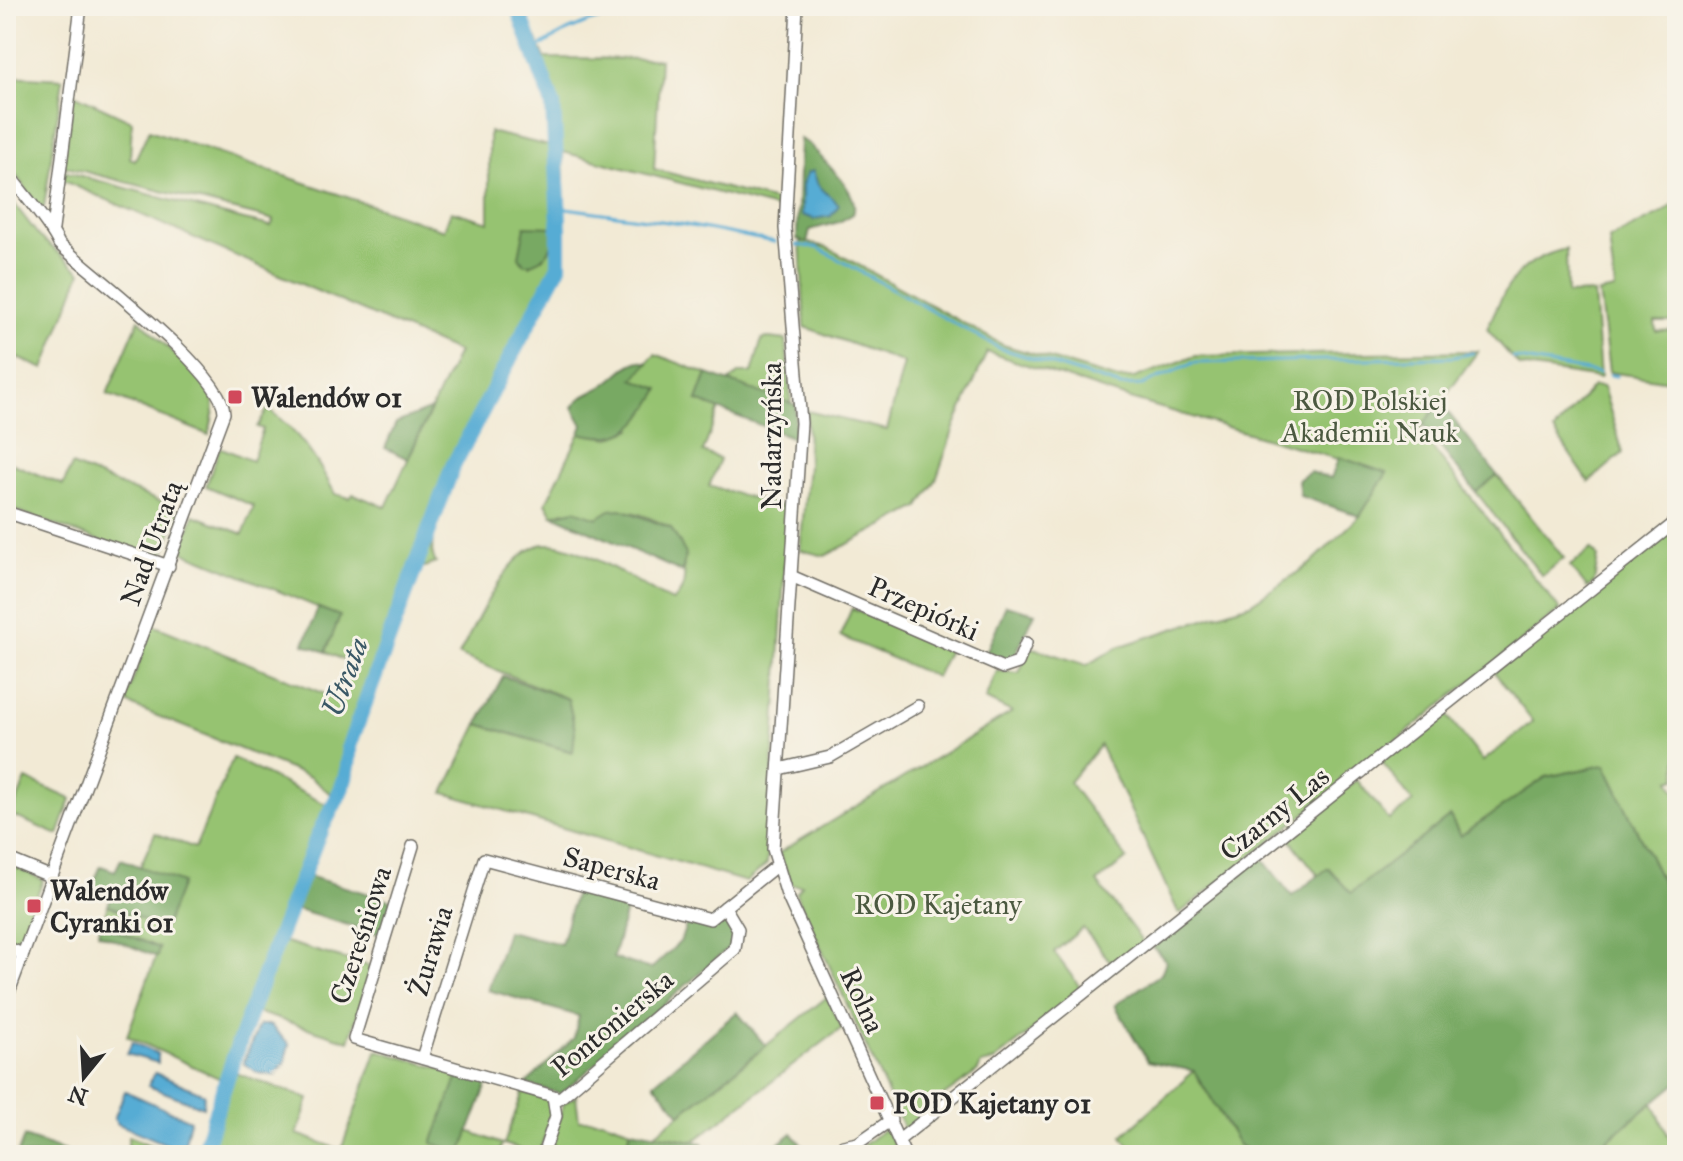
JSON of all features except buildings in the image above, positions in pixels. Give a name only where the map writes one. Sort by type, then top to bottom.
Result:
[{"type":"street","points":[[53,229],[81,6]]},
{"type":"street","name":"Nadarzyńska","points":[[776,866],[773,849],[801,423],[785,228],[797,6]]},
{"type":"street","name":"Nad Utratą","points":[[6,171],[34,212],[53,229],[59,244],[203,372],[224,400],[224,413],[169,566],[6,1000]]},
{"type":"street","points":[[6,512],[169,566]]},
{"type":"street","name":"Czarny Las","points":[[899,1140],[1677,521]]},
{"type":"street","name":"Przepiórki","points":[[791,576],[1003,668],[1018,663],[1026,643]]},
{"type":"street","points":[[779,769],[830,757],[918,706]]},
{"type":"street","name":"Czereśniowa","points":[[354,1039],[413,846]]},
{"type":"street","points":[[6,858],[52,877]]},
{"type":"street","name":"Saperska","points":[[484,859],[710,919],[725,907]]},
{"type":"street","name":"Żurawia","points":[[422,1058],[484,859]]},
{"type":"street","points":[[725,907],[776,866]]},
{"type":"street","name":"Rolna","points":[[776,866],[905,1155]]},
{"type":"street","name":"Pontonierska","points":[[354,1039],[553,1096],[566,1095],[735,949],[738,929],[725,907]]},
{"type":"street","points":[[6,947],[23,954]]},
{"type":"street","points":[[543,1155],[556,1116],[553,1096]]},
{"type":"street","points":[[831,1155],[843,1146],[858,1143],[891,1120]]},
{"type":"green space","points":[[510,6],[522,6],[545,58],[660,59],[654,169],[779,202],[779,209],[563,152],[565,230],[561,269],[550,296],[459,465],[441,506],[433,539],[436,563],[421,568],[356,740],[354,771],[319,844],[282,941],[372,967],[349,1041],[256,1012],[233,1072],[309,1099],[297,1134],[341,1150],[377,1050],[459,1074],[433,1143],[461,1152],[469,1131],[502,1144],[498,1155],[195,1155],[221,1079],[127,1036],[159,948],[101,924],[108,905],[164,928],[182,883],[140,867],[155,833],[195,848],[233,758],[327,805],[333,796],[310,777],[125,702],[153,625],[337,699],[350,663],[326,652],[339,616],[181,551],[194,515],[243,534],[254,506],[206,486],[220,447],[252,461],[263,429],[257,427],[268,409],[307,447],[335,494],[350,498],[353,494],[386,507],[458,352],[61,180],[63,171],[244,220],[271,226],[274,220],[63,166],[74,94],[132,121],[130,158],[135,160],[149,130],[444,230],[451,211],[489,222],[489,132],[554,147],[549,107]],"holes":[[[525,227],[555,228],[549,251],[529,265]]]},
{"type":"green space","points":[[6,76],[63,79],[44,207],[39,208],[6,161]]},
{"type":"green space","points":[[800,139],[809,144],[839,177],[852,196],[854,206],[853,214],[839,222],[810,230],[807,243],[797,239]]},
{"type":"green space","points":[[6,193],[39,236],[81,272],[44,369],[6,353]]},
{"type":"green space","points":[[1677,201],[1677,322],[1655,322],[1656,331],[1677,330],[1677,382],[1609,372],[1599,293],[1615,290],[1609,239],[1662,213]]},
{"type":"green space","points":[[525,226],[555,227],[551,247],[543,258],[524,264],[519,257]]},
{"type":"green space","name":"ROD Kajetany","points":[[800,241],[826,247],[1003,345],[1118,379],[1134,378],[1195,356],[1478,351],[1419,431],[1560,610],[1179,914],[1100,745],[1069,782],[1127,859],[1097,882],[1144,943],[1114,966],[1083,928],[1054,952],[1083,991],[994,1061],[981,1064],[978,1071],[928,1107],[929,1112],[905,1131],[796,893],[802,885],[792,885],[779,853],[1012,712],[985,699],[997,671],[1019,673],[1030,647],[1087,665],[1118,647],[1250,604],[1310,564],[1360,516],[1386,473],[1130,399],[987,352],[955,425],[936,480],[919,507],[825,556],[800,550],[808,466],[807,411],[887,430],[904,363],[805,327]]},
{"type":"green space","points":[[1566,249],[1567,294],[1594,293],[1600,378],[1519,366],[1487,329],[1515,277],[1536,260]]},
{"type":"green space","points":[[139,319],[212,391],[214,410],[209,435],[107,394]]},
{"type":"green space","points":[[762,339],[786,340],[791,404],[728,382],[740,373],[752,373]]},
{"type":"green space","points":[[655,354],[707,374],[697,401],[719,409],[703,452],[720,459],[709,486],[788,508],[767,864],[746,882],[444,793],[478,724],[572,752],[575,730],[568,699],[459,655],[501,578],[524,553],[549,544],[564,547],[600,561],[673,601],[680,593],[684,566],[671,528],[643,515],[626,512],[597,518],[564,511],[553,515],[546,503],[580,433],[610,438],[632,429],[632,379]]},
{"type":"green space","points":[[639,361],[648,363],[633,379],[660,389],[638,422],[620,434],[596,436],[580,433],[583,425],[573,407],[577,402]]},
{"type":"green space","points":[[707,374],[796,405],[794,438],[697,401]]},
{"type":"green space","points":[[1593,386],[1603,387],[1623,453],[1589,482],[1554,431]]},
{"type":"green space","points":[[1440,402],[1497,475],[1476,492],[1423,425]]},
{"type":"green space","points":[[431,409],[408,459],[385,448],[396,423]]},
{"type":"green space","points":[[1339,457],[1387,473],[1360,516],[1300,496],[1298,480],[1310,472],[1331,478]]},
{"type":"green space","points":[[6,461],[63,485],[72,465],[180,510],[161,559],[141,556],[6,507]]},
{"type":"green space","points":[[1497,475],[1564,558],[1542,576],[1476,492]]},
{"type":"green space","points":[[621,509],[671,528],[686,554],[682,572],[553,515],[575,510],[597,518],[610,510]]},
{"type":"green space","points":[[1677,526],[1677,778],[1670,780],[1677,794],[1677,913],[1605,765],[1546,777],[1460,836],[1450,816],[1351,894],[1329,868],[1319,876],[1287,836],[1357,780],[1389,820],[1413,802],[1381,761],[1444,711],[1483,761],[1533,722],[1494,672]]},
{"type":"green space","points":[[1591,549],[1598,557],[1594,583],[1587,588],[1570,566]]},
{"type":"green space","points":[[1006,605],[1035,613],[1012,662],[985,655]]},
{"type":"green space","points":[[318,608],[340,616],[326,652],[304,644]]},
{"type":"green space","points":[[852,608],[949,650],[936,677],[840,636]]},
{"type":"green space","points":[[503,676],[568,699],[575,730],[573,752],[478,724]]},
{"type":"green space","points":[[1605,765],[1677,913],[1677,1083],[1588,1155],[1254,1155],[1239,1145],[1194,1071],[1148,1061],[1115,1005],[1161,974],[1166,961],[1153,947],[1261,857],[1292,896],[1328,868],[1351,893],[1450,816],[1460,836],[1546,777]]},
{"type":"green space","points":[[26,779],[71,799],[58,835],[11,815]]},
{"type":"green space","points":[[121,859],[182,883],[164,929],[108,905],[111,897],[91,888],[101,866],[115,871]]},
{"type":"green space","points":[[6,862],[43,880],[19,942],[6,941]]},
{"type":"green space","points":[[307,876],[393,901],[382,935],[294,909]]},
{"type":"green space","points":[[576,889],[628,903],[613,958],[651,969],[680,942],[688,920],[701,923],[722,918],[736,934],[730,947],[561,1094],[526,1084],[574,1038],[579,1016],[488,990],[507,931],[561,944]]},
{"type":"green space","points":[[101,924],[159,948],[157,957],[98,933]]},
{"type":"green space","points":[[827,997],[842,1028],[694,1141],[655,1134]]},
{"type":"green space","points":[[737,1012],[766,1046],[680,1114],[654,1083]]},
{"type":"green space","points":[[1194,1071],[1239,1145],[1254,1155],[1136,1155],[1122,1136]]},
{"type":"green space","points":[[459,1074],[488,1082],[461,1153],[432,1143]]},
{"type":"green space","points":[[523,1092],[547,1099],[554,1110],[538,1155],[504,1144]]},
{"type":"green space","points":[[576,1096],[579,1120],[602,1120],[631,1130],[628,1141],[641,1155],[548,1155],[564,1103]]},
{"type":"green space","points":[[1653,1103],[1677,1155],[1601,1155],[1598,1148]]},
{"type":"green space","points":[[887,1127],[898,1155],[851,1155]]},
{"type":"green space","points":[[631,1130],[703,1143],[701,1147],[712,1151],[736,1154],[760,1151],[792,1133],[810,1155],[641,1155],[628,1141]]},
{"type":"green space","points":[[128,1136],[174,1155],[128,1155]]},
{"type":"green space","points":[[24,1137],[76,1155],[17,1155]]},
{"type":"water","points":[[813,171],[818,185],[839,205],[831,216],[814,219],[802,215],[802,185],[807,173]]},
{"type":"water","points":[[259,1025],[270,1025],[289,1044],[285,1063],[274,1075],[258,1073],[243,1063]]},
{"type":"water","points":[[132,1042],[158,1054],[158,1063],[127,1054]]},
{"type":"water","points":[[155,1073],[204,1094],[203,1107],[148,1086]]},
{"type":"water","points":[[125,1091],[190,1120],[185,1142],[173,1147],[118,1124],[114,1119]]},
{"type":"waterway","name":"Utrata","points":[[517,6],[553,105],[559,221]]},
{"type":"waterway","points":[[533,51],[570,30],[604,17],[683,6]]},
{"type":"waterway","points":[[559,207],[675,223],[775,242]]},
{"type":"waterway","name":"Utrata","points":[[203,1155],[227,1077],[269,962],[319,834],[342,787],[349,761],[349,746],[453,466],[559,266],[559,227]]},
{"type":"waterway","points":[[797,245],[818,248],[999,348],[1121,386],[1142,385],[1193,363],[1454,357],[1473,353]]},
{"type":"waterway","points":[[1513,358],[1599,373]]},
{"type":"waterway","points":[[1610,375],[1616,376]]},
{"type":"waterway","points":[[1671,385],[1677,385]]},
{"type":"place","name":"Walendów 01","points":[[235,397]]},
{"type":"place","name":"Walendów Cyranki 01","points":[[34,906]]},
{"type":"place","name":"POD Kajetany 01","points":[[877,1103]]},
{"type":"park label","name":"ROD Polskiej Akademii Nauk","points":[[1370,416]]}]
